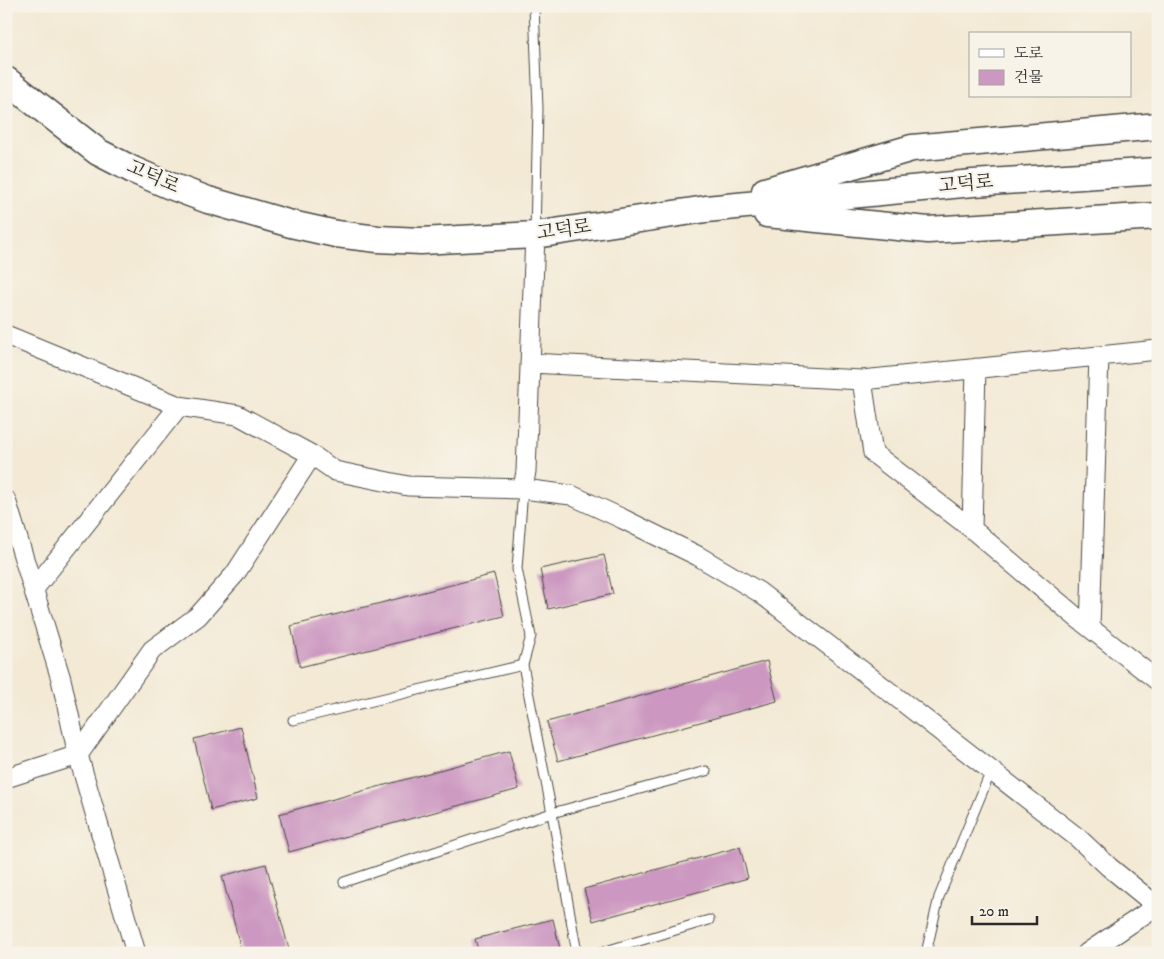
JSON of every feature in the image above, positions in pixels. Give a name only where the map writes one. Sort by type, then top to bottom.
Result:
[{"type":"main road","name":"고덕로","points":[[6,80],[98,152],[168,185],[208,200],[291,224],[336,234],[378,239],[421,241],[535,234],[706,208],[973,183],[1158,170]]},
{"type":"main road","points":[[706,208],[912,148],[1158,126]]},
{"type":"main road","points":[[706,208],[928,230],[1158,216]]},
{"type":"street","points":[[524,488],[535,234]]},
{"type":"street","points":[[6,335],[179,406],[238,415],[312,455],[335,472],[408,486],[524,488],[571,495],[698,556],[759,592],[1078,838],[1157,906],[1087,953]]},
{"type":"street","points":[[530,363],[862,380],[1158,350]]},
{"type":"street","points":[[1090,628],[1100,356]]},
{"type":"street","points":[[972,529],[976,368]]},
{"type":"street","points":[[862,380],[873,453],[972,529],[1090,628],[1158,681]]},
{"type":"street","points":[[34,589],[179,406]]},
{"type":"street","points":[[6,778],[78,755],[152,650],[198,616],[235,574],[312,455]]},
{"type":"street","points":[[6,500],[61,679],[78,755],[136,953]]},
{"type":"lane","points":[[534,6],[538,109],[535,234]]},
{"type":"lane","points":[[524,488],[517,569],[531,636],[523,665],[577,953]]},
{"type":"lane","points":[[293,720],[523,665]]},
{"type":"lane","points":[[926,953],[939,897],[991,771]]},
{"type":"lane","points":[[344,882],[552,813],[706,772]]},
{"type":"lane","points":[[599,953],[709,920]]},
{"type":"building","points":[[604,555],[613,594],[548,609],[540,569]]},
{"type":"building","points":[[494,574],[504,616],[300,667],[291,626]]},
{"type":"building","points":[[767,661],[777,701],[558,761],[547,722]]},
{"type":"building","points":[[241,727],[258,798],[211,810],[194,739]]},
{"type":"building","points":[[509,751],[519,789],[289,852],[279,814]]},
{"type":"building","points":[[740,847],[748,878],[593,921],[584,889]]},
{"type":"building","points":[[266,864],[290,953],[242,953],[222,876]]},
{"type":"building","points":[[553,919],[561,953],[479,953],[475,939]]}]
